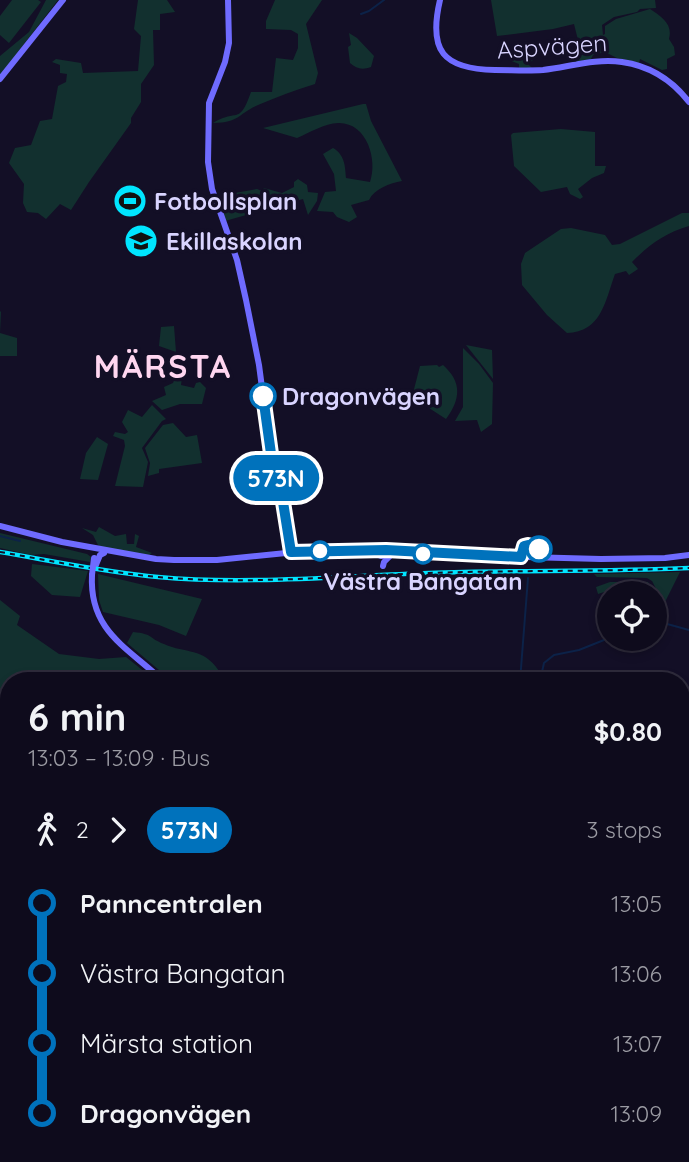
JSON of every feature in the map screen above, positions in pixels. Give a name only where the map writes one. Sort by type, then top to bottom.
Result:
[{"type":"street","points":[[0,79],[63,0]]},
{"type":"street","points":[[228,0],[229,47],[209,103],[209,169],[212,189],[242,282],[259,365],[268,434],[290,554]]},
{"type":"street","name":"Aspvägen","points":[[440,0],[435,33],[439,46],[449,59],[470,69],[544,70],[605,61],[625,62],[661,75],[689,102]]},
{"type":"street","points":[[0,528],[97,553],[174,561],[368,551],[601,559],[689,555]]},
{"type":"street","points":[[368,551],[380,558]]},
{"type":"street","points":[[97,553],[93,575],[95,600],[103,623],[118,644],[152,672]]},
{"type":"street","points":[[93,575],[97,553]]},
{"type":"street","points":[[290,554],[380,558],[391,553]]},
{"type":"green space","points":[[12,0],[41,2],[9,43],[0,35],[0,16]]},
{"type":"green space","points":[[46,0],[58,0],[0,75],[0,56],[29,32]]},
{"type":"green space","points":[[138,0],[167,0],[175,12],[160,14],[160,30],[153,30],[154,65],[141,84],[141,102],[131,118],[131,123],[71,210],[60,204],[46,219],[38,213],[27,212],[23,203],[24,184],[9,163],[15,148],[31,145],[40,121],[52,119],[58,86],[66,82],[67,74],[60,73],[60,65],[52,62],[56,59],[81,63],[83,73],[138,71],[141,36],[134,29]]},
{"type":"green space","points":[[275,0],[322,0],[306,24],[318,73],[315,84],[251,108],[234,119],[213,123],[240,113],[251,92],[272,92],[276,58],[293,60],[298,48],[298,34],[291,30],[266,29],[266,21]]},
{"type":"green space","points":[[491,0],[655,0],[656,8],[640,9],[614,17],[602,25],[603,35],[605,26],[616,19],[650,9],[668,25],[669,39],[675,55],[667,59],[667,69],[662,70],[640,59],[639,63],[605,52],[573,63],[577,46],[600,36],[579,44],[574,24],[497,36]]},
{"type":"green space","points":[[349,33],[374,56],[371,67],[360,68],[350,63]]},
{"type":"green space","points":[[525,47],[533,60],[528,64],[532,68],[519,69],[519,64],[509,60],[510,51]]},
{"type":"green space","points":[[366,104],[371,121],[402,181],[383,187],[369,200],[351,205],[357,217],[349,222],[337,217],[333,212],[317,211],[325,192],[336,191],[334,174],[323,154],[333,148],[342,157],[346,178],[370,182],[371,153],[363,135],[348,124],[338,123],[322,126],[297,138],[263,128]]},
{"type":"green space","points":[[561,129],[595,132],[595,166],[606,166],[604,173],[578,189],[583,197],[580,199],[570,194],[567,187],[541,192],[514,166],[513,133]]},
{"type":"green space","points":[[298,179],[307,185],[308,192],[318,193],[317,201],[308,215],[303,199],[225,221],[217,196],[257,189],[262,191],[264,188],[282,193],[294,187],[294,182]]},
{"type":"green space","name":"Fotbollsplan","points":[[131,186],[142,195],[129,216],[117,207]]},
{"type":"green space","points":[[682,213],[689,213],[689,226],[665,236],[645,250],[632,262],[638,269],[629,275],[626,271],[615,274],[600,314],[587,327],[567,333],[547,315],[522,285],[521,264],[525,253],[561,229],[571,228],[605,235],[612,245],[620,244]]},
{"type":"green space","points":[[174,326],[176,352],[159,346],[161,327]]},
{"type":"green space","points":[[0,333],[17,338],[17,356],[0,356]]},
{"type":"green space","points":[[466,345],[492,350],[493,379]]},
{"type":"green space","points":[[463,348],[493,383],[492,424],[481,432],[477,420],[455,421],[463,407]]},
{"type":"green space","points":[[443,365],[449,371],[456,384],[455,405],[446,419],[412,397],[420,366]]},
{"type":"green space","points":[[176,376],[182,377],[181,385],[194,388],[196,383],[200,382],[206,388],[202,404],[180,404],[162,410],[152,401],[166,395],[164,387],[173,383]]},
{"type":"green space","points":[[152,405],[166,419],[142,448],[148,462],[143,487],[115,486],[125,446],[124,440],[113,436],[115,432],[128,432],[122,422],[128,410],[142,417]]},
{"type":"green space","points":[[173,423],[186,437],[197,435],[202,463],[159,469],[159,473],[148,476],[150,463],[145,448],[163,425]]},
{"type":"green space","points":[[97,437],[108,444],[98,480],[80,479],[86,453]]},
{"type":"green space","points":[[99,527],[115,536],[126,534],[127,544],[134,544],[135,534],[139,536],[136,547],[152,553],[149,555],[101,547],[93,535],[82,528],[96,532]]},
{"type":"green space","points":[[0,533],[87,554],[91,557],[90,562],[44,554],[31,555],[0,548]]},
{"type":"green space","points":[[32,564],[88,571],[80,597],[52,595],[31,576]]},
{"type":"green space","points":[[680,572],[667,598],[667,581],[597,577],[594,574]]},
{"type":"green space","points":[[98,574],[202,599],[186,636],[159,625],[103,612],[99,600]]},
{"type":"green space","points":[[0,600],[20,616],[17,625],[59,654],[99,659],[126,657],[145,672],[0,672]]},
{"type":"green space","points":[[133,632],[144,634],[164,644],[207,658],[219,672],[161,672],[127,643]]},
{"type":"waterway","points":[[361,14],[384,0]]},
{"type":"waterway","points":[[0,536],[20,541]]},
{"type":"waterway","points":[[521,672],[528,578]]},
{"type":"waterway","points":[[667,624],[689,630]]},
{"type":"waterway","points":[[542,672],[544,663],[554,655],[597,643]]},
{"type":"railway","points":[[0,552],[138,575],[225,580],[689,568]]},
{"type":"bus line","name":"573N","points":[[263,396],[273,468],[283,502],[291,552],[386,550],[418,554],[521,557],[524,546],[539,549]]},
{"type":"place","name":"Fotbollsplan","points":[[130,201]]},
{"type":"place","name":"Ekillaskolan","points":[[141,241]]},
{"type":"place","name":"Dragonvägen","points":[[263,396]]},
{"type":"place","name":"Västra Bangatan","points":[[423,554]]},
{"type":"district","name":"MÄRSTA","points":[[163,366]]}]
